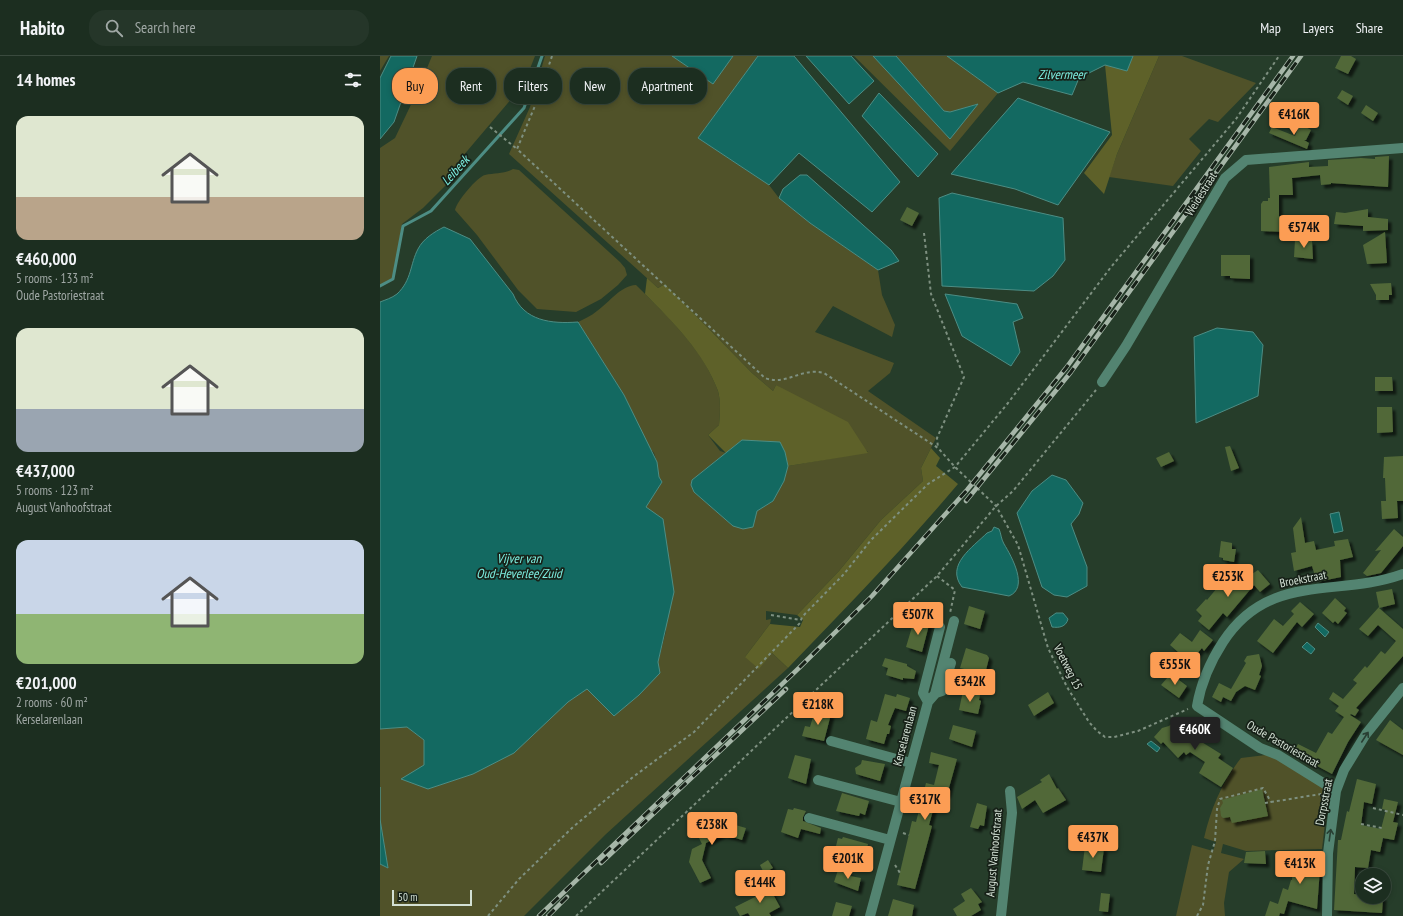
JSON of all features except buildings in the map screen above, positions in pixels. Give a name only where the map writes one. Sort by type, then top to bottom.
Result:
[{"type":"street","name":"Weidestraat","points":[[1102,382],[1126,346],[1225,178],[1246,160],[1403,148]]},
{"type":"street","name":"Broekstraat","points":[[1197,706],[1200,688],[1215,655],[1232,628],[1261,605],[1279,596],[1300,591],[1368,582],[1403,574]]},
{"type":"street","name":"Kerselarenlaan","points":[[870,916],[911,763],[954,620]]},
{"type":"street","points":[[940,627],[923,693],[931,698],[942,691],[951,663]]},
{"type":"street","name":"Dorpsstraat","points":[[1327,916],[1328,853],[1336,794],[1344,770],[1366,734],[1403,688]]},
{"type":"street","name":"Oude Pastoriestraat","points":[[1197,706],[1260,748],[1278,755],[1336,794]]},
{"type":"street","points":[[831,741],[911,763]]},
{"type":"street","points":[[818,780],[901,802]]},
{"type":"street","name":"August Vanhoofstraat","points":[[1001,916],[1012,813],[1010,791]]},
{"type":"street","points":[[810,818],[890,840]]},
{"type":"path","points":[[517,149],[537,101],[552,56]]},
{"type":"path","points":[[488,916],[519,879],[573,827],[633,777],[694,732],[800,622],[800,620],[844,574],[871,540],[928,484],[955,467],[1008,403],[1111,267],[1236,119],[1279,56]]},
{"type":"path","name":"Voetweg 15","points":[[490,127],[501,138],[517,149],[765,378],[775,382],[814,370],[824,373],[938,448],[955,467],[996,506],[1018,544],[1048,648],[1067,688],[1089,722],[1105,737],[1114,738],[1138,731],[1197,706]]},
{"type":"path","points":[[924,233],[931,294],[964,377],[937,438],[938,448]]},
{"type":"path","points":[[576,916],[936,576],[996,506],[1013,491],[1102,382]]},
{"type":"path","points":[[771,615],[800,620]]},
{"type":"path","points":[[1197,916],[1203,905],[1208,865],[1215,841],[1217,809],[1220,799],[1263,788],[1271,802]]},
{"type":"path","points":[[1265,803],[1336,794]]},
{"type":"path","points":[[1374,808],[1403,815]]},
{"type":"path","points":[[1361,824],[1382,828]]},
{"type":"path","points":[[902,833],[909,835]]},
{"type":"path","points":[[895,865],[900,873]]},
{"type":"green space","points":[[380,56],[389,56],[380,71]]},
{"type":"green space","points":[[432,56],[535,56],[530,68],[504,68],[504,104],[507,104],[457,163],[454,177],[423,208],[402,224],[393,279],[380,286],[380,148],[395,138],[411,104],[438,104],[438,68],[427,68]]},
{"type":"green space","points":[[545,56],[672,56],[690,68],[628,68],[628,104],[707,104],[707,79],[713,83],[733,56],[758,56],[698,138],[769,185],[779,198],[810,223],[878,270],[882,295],[895,325],[892,337],[833,306],[815,332],[894,363],[890,373],[868,391],[936,438],[921,468],[923,481],[881,520],[839,571],[797,615],[766,611],[766,620],[771,619],[770,624],[745,657],[772,653],[788,668],[605,835],[524,916],[380,916],[380,864],[388,868],[380,819],[380,729],[407,727],[424,740],[424,765],[568,702],[587,689],[614,716],[658,662],[666,631],[646,507],[662,482],[659,477],[654,453],[647,445],[624,395],[578,322],[595,313],[620,291],[636,285],[672,321],[694,347],[711,376],[719,395],[719,425],[708,435],[720,451],[726,453],[692,480],[691,485],[694,492],[733,526],[753,527],[757,511],[773,501],[784,481],[788,466],[868,452],[776,385],[773,391],[752,373],[665,284],[658,288],[509,154],[531,104],[562,104],[562,68],[541,68]]},
{"type":"green space","points":[[854,56],[873,56],[950,139],[977,104],[950,112],[944,111],[896,56],[947,56],[998,93],[950,151]]},
{"type":"green space","points":[[1133,56],[1159,56],[1117,154],[1104,194],[1084,173],[1112,135],[1105,65],[1127,70]]},
{"type":"green space","points":[[1159,56],[1182,56],[1256,83],[1218,122],[1209,119],[1189,139],[1201,151],[1173,186],[1109,177],[1117,154]]},
{"type":"green space","points":[[513,169],[519,170],[625,268],[627,275],[618,285],[601,299],[576,312],[537,309],[518,290],[477,235],[455,210],[463,195],[481,177],[485,175],[507,172]]},
{"type":"green space","points":[[647,278],[658,288],[665,284],[752,373],[773,391],[776,385],[848,422],[868,453],[788,466],[785,452],[742,440],[726,453],[708,435],[719,425],[720,417],[719,395],[712,377],[705,364],[687,339],[645,294]]},
{"type":"green space","points":[[931,448],[940,458],[936,466],[958,484],[896,555],[788,668],[772,653],[759,669],[745,657],[770,624],[800,627],[803,620],[797,615],[839,571],[881,520],[923,481],[921,468]]},
{"type":"green space","points":[[1273,754],[1326,789],[1328,798],[1322,849],[1246,851],[1223,844],[1221,853],[1244,859],[1229,872],[1224,903],[1225,916],[1176,916],[1192,845],[1213,851],[1216,842],[1204,838],[1210,816],[1228,776],[1241,758]]},
{"type":"water","points":[[391,56],[417,56],[413,68],[392,68],[392,104],[400,104],[394,122],[380,139],[380,78]]},
{"type":"water","points":[[672,56],[733,56],[713,84],[707,80],[707,68],[690,68]]},
{"type":"water","points":[[758,56],[794,56],[900,182],[872,212],[799,153],[769,185],[698,138]]},
{"type":"water","points":[[806,56],[851,56],[874,81],[849,104]]},
{"type":"water","points":[[873,56],[896,56],[944,111],[950,112],[978,104],[950,139]]},
{"type":"water","name":"Zilvermeer","points":[[947,56],[1133,56],[1127,71],[1105,65],[1079,78],[1072,95],[1023,82],[998,93]]},
{"type":"water","points":[[879,93],[938,154],[918,177],[862,116]]},
{"type":"water","points":[[1018,98],[1110,132],[1058,205],[1015,189],[951,174]]},
{"type":"water","points":[[800,175],[807,175],[891,250],[899,261],[878,270],[810,223],[779,198],[783,189]]},
{"type":"water","points":[[952,193],[1063,218],[1065,260],[1053,276],[1034,291],[942,286],[939,198]]},
{"type":"water","name":"Vijver van Oud-Heverlee/Zuid","points":[[444,227],[470,239],[513,294],[518,303],[531,315],[548,321],[578,322],[624,395],[657,462],[659,477],[662,482],[646,507],[663,519],[674,592],[658,662],[660,673],[639,695],[614,716],[587,689],[568,702],[514,753],[473,774],[428,789],[401,779],[424,765],[424,740],[407,727],[380,729],[380,302],[397,294],[402,289],[408,278],[415,255],[420,245],[429,236]]},
{"type":"water","points":[[945,294],[1017,304],[1023,318],[1013,322],[1020,352],[1011,366],[962,336]]},
{"type":"water","points":[[1217,328],[1253,332],[1263,345],[1258,396],[1196,423],[1194,337]]},
{"type":"water","points":[[742,440],[780,442],[785,452],[788,466],[784,481],[773,501],[757,511],[753,527],[743,529],[733,526],[694,492],[691,485],[692,480]]},
{"type":"water","points":[[1052,475],[1066,480],[1083,503],[1079,514],[1071,524],[1087,567],[1087,586],[1067,597],[1054,595],[1042,587],[1017,513],[1032,491]]},
{"type":"water","points":[[1339,512],[1343,531],[1334,533],[1330,514]]},
{"type":"water","points":[[994,527],[999,529],[1003,542],[1011,556],[1017,572],[1018,586],[1015,592],[1009,596],[962,587],[958,579],[957,571],[963,557],[968,550],[987,533],[992,531]]},
{"type":"water","points":[[1056,613],[1063,613],[1068,619],[1066,624],[1060,627],[1052,627],[1049,618]]},
{"type":"water","points":[[1318,623],[1329,632],[1325,637],[1315,627]]},
{"type":"water","points":[[1307,642],[1315,649],[1311,654],[1302,647]]},
{"type":"water","points":[[1151,741],[1160,748],[1157,752],[1147,744]]},
{"type":"water","points":[[380,819],[388,868],[380,864]]},
{"type":"waterway","name":"Leibeek","points":[[380,286],[393,279],[403,226],[431,211],[524,108],[542,56]]},
{"type":"railway","points":[[539,916],[800,667],[872,596],[967,490],[1066,368],[1293,56]]},
{"type":"railway","points":[[966,501],[1071,372],[1301,56]]},
{"type":"railway","points":[[601,863],[786,689]]},
{"type":"railway","points":[[548,916],[567,897]]}]
